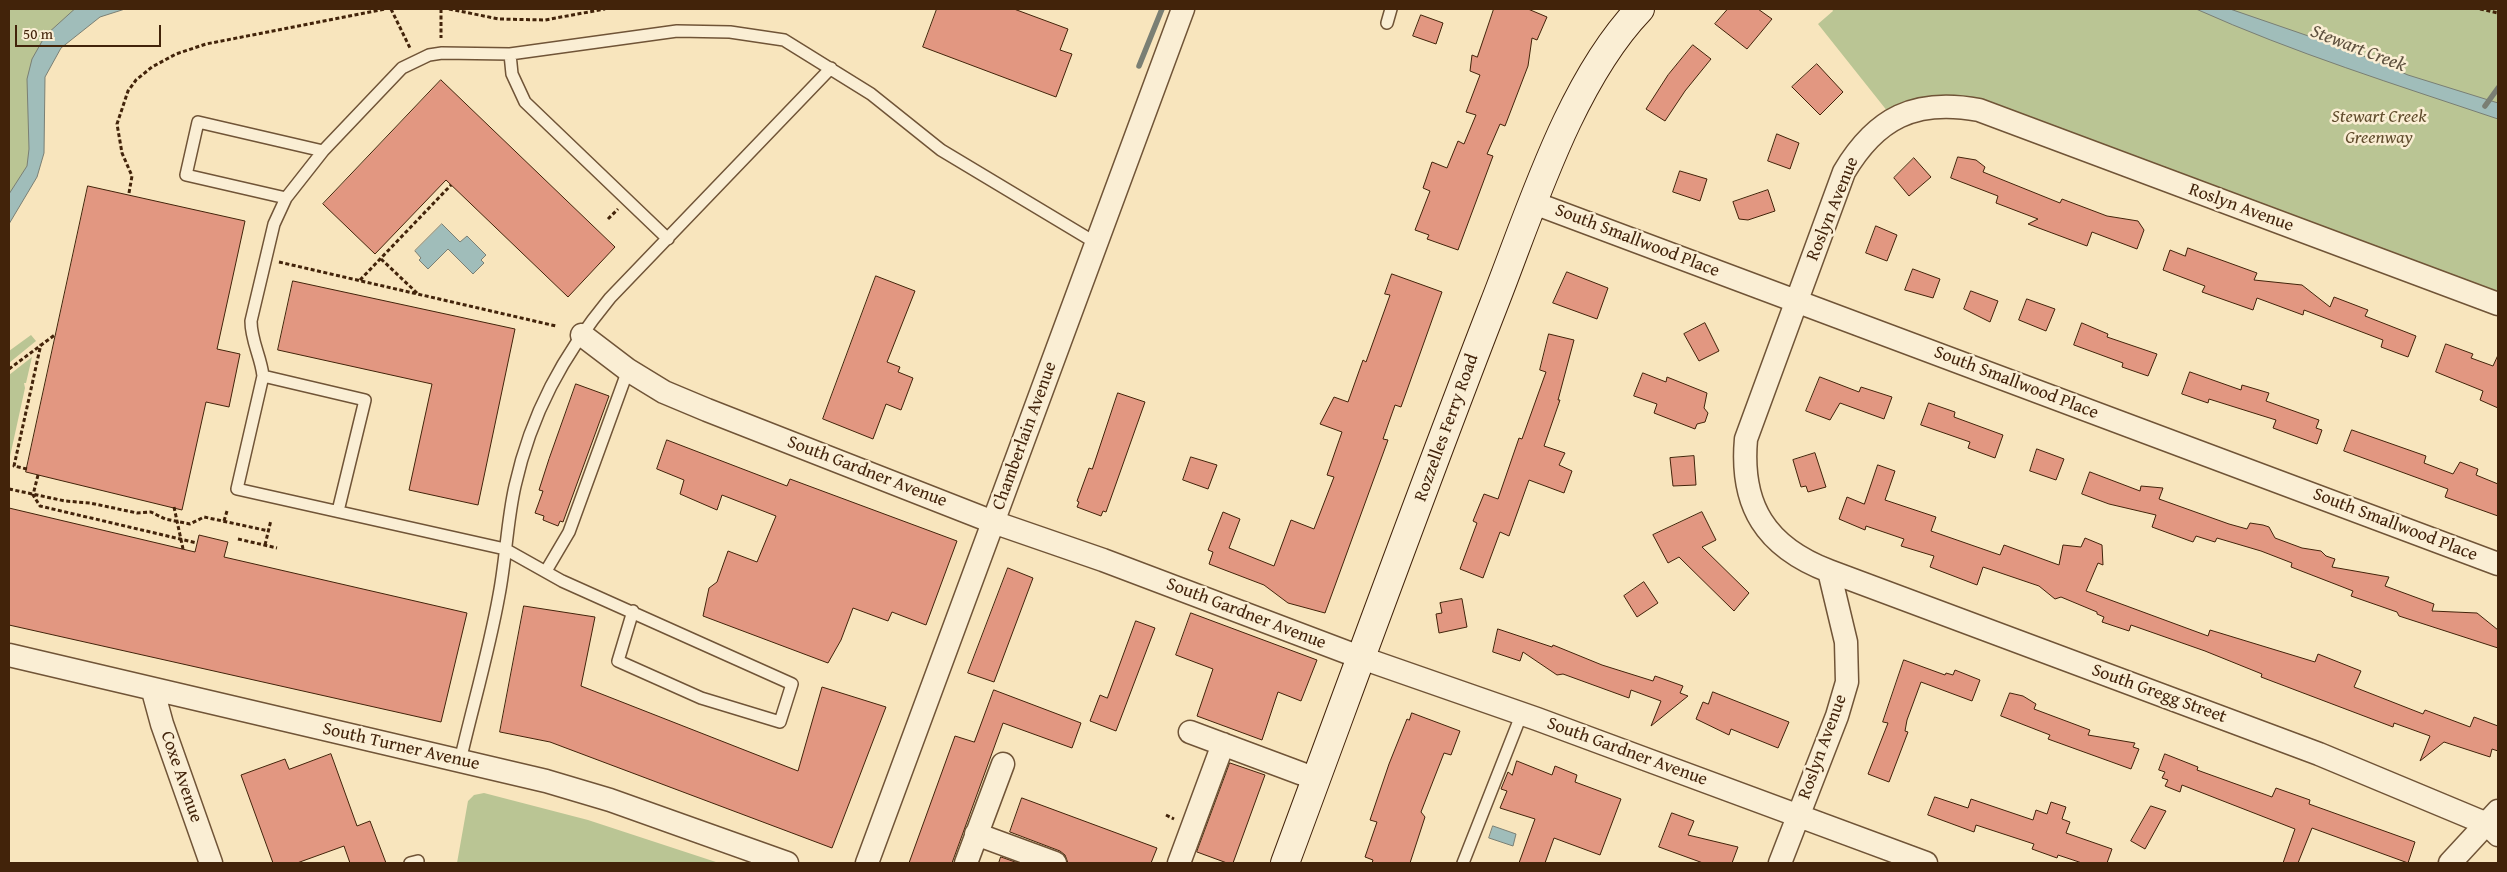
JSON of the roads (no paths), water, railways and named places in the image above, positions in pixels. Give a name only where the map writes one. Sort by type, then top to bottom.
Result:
[{"type":"street","name":"Chamberlain Avenue","points":[[867,863],[1183,9]]},
{"type":"street","name":"Rozzelles Ferry Road","points":[[1284,863],[1467,374],[1559,139],[1585,86],[1605,54],[1640,9]]},
{"type":"street","name":"Roslyn Avenue","points":[[1780,863],[1837,716],[1847,682],[1846,642],[1829,571],[1797,556],[1770,533],[1756,512],[1746,487],[1744,463],[1746,439],[1844,172],[1858,150],[1875,130],[1892,120],[1916,110],[1956,106],[1979,110],[2498,304]]},
{"type":"street","name":"South Smallwood Place","points":[[1534,202],[2498,564]]},
{"type":"street","name":"South Gardner Avenue","points":[[582,335],[628,370],[664,392],[993,522],[1135,572],[1362,658],[1522,713],[1926,863]]},
{"type":"street","name":"South Gregg Street","points":[[1829,571],[2319,754],[2494,824]]},
{"type":"street","name":"South Turner Avenue","points":[[9,655],[153,691],[579,790],[786,863]]},
{"type":"street","name":"Coxe Avenue","points":[[153,691],[162,724],[211,863]]},
{"type":"street","points":[[1190,732],[1316,779]]},
{"type":"street","points":[[1179,863],[1223,744]]},
{"type":"street","points":[[966,863],[1002,764]]},
{"type":"street","points":[[2450,863],[2494,824]]},
{"type":"street","points":[[976,834],[1055,863]]},
{"type":"lane","points":[[1387,23],[1391,9]]},
{"type":"lane","points":[[633,611],[618,661],[701,698],[780,722],[792,684],[633,611],[562,581],[505,549],[237,489],[263,376],[261,361],[251,337],[251,322],[274,224],[286,198],[323,151],[402,68],[417,60],[442,53],[510,54],[676,31],[730,32],[784,40],[871,94],[941,150],[1096,243]]},
{"type":"lane","points":[[510,54],[512,74],[525,102],[668,239]]},
{"type":"lane","points":[[460,761],[494,626],[515,486],[529,435],[540,405],[582,335],[610,298],[831,68]]},
{"type":"lane","points":[[286,198],[186,175],[198,122],[323,151]]},
{"type":"lane","points":[[546,571],[569,532],[628,370]]},
{"type":"lane","points":[[263,376],[365,400],[338,511]]},
{"type":"lane","points":[[1463,863],[1522,713]]},
{"type":"water","points":[[75,9],[125,9],[100,17],[61,48],[45,77],[44,153],[37,177],[9,224],[9,194],[27,166],[29,149],[27,79],[32,59],[45,36]]},
{"type":"water","points":[[2196,9],[2230,9],[2352,51],[2408,75],[2498,103],[2498,119],[2308,54]]},
{"type":"water","points":[[442,224],[460,242],[467,236],[486,255],[481,260],[484,263],[473,274],[448,249],[428,269],[419,260],[421,258],[415,251]]},
{"type":"water","points":[[1493,826],[1516,834],[1513,846],[1489,838]]},
{"type":"waterway","points":[[1139,66],[1162,9]]},
{"type":"waterway","points":[[2485,106],[2498,88]]},
{"type":"water label","name":"Stewart Creek","points":[[2358,49]]},
{"type":"park label","name":"Stewart Creek Greenway","points":[[2379,127]]}]
